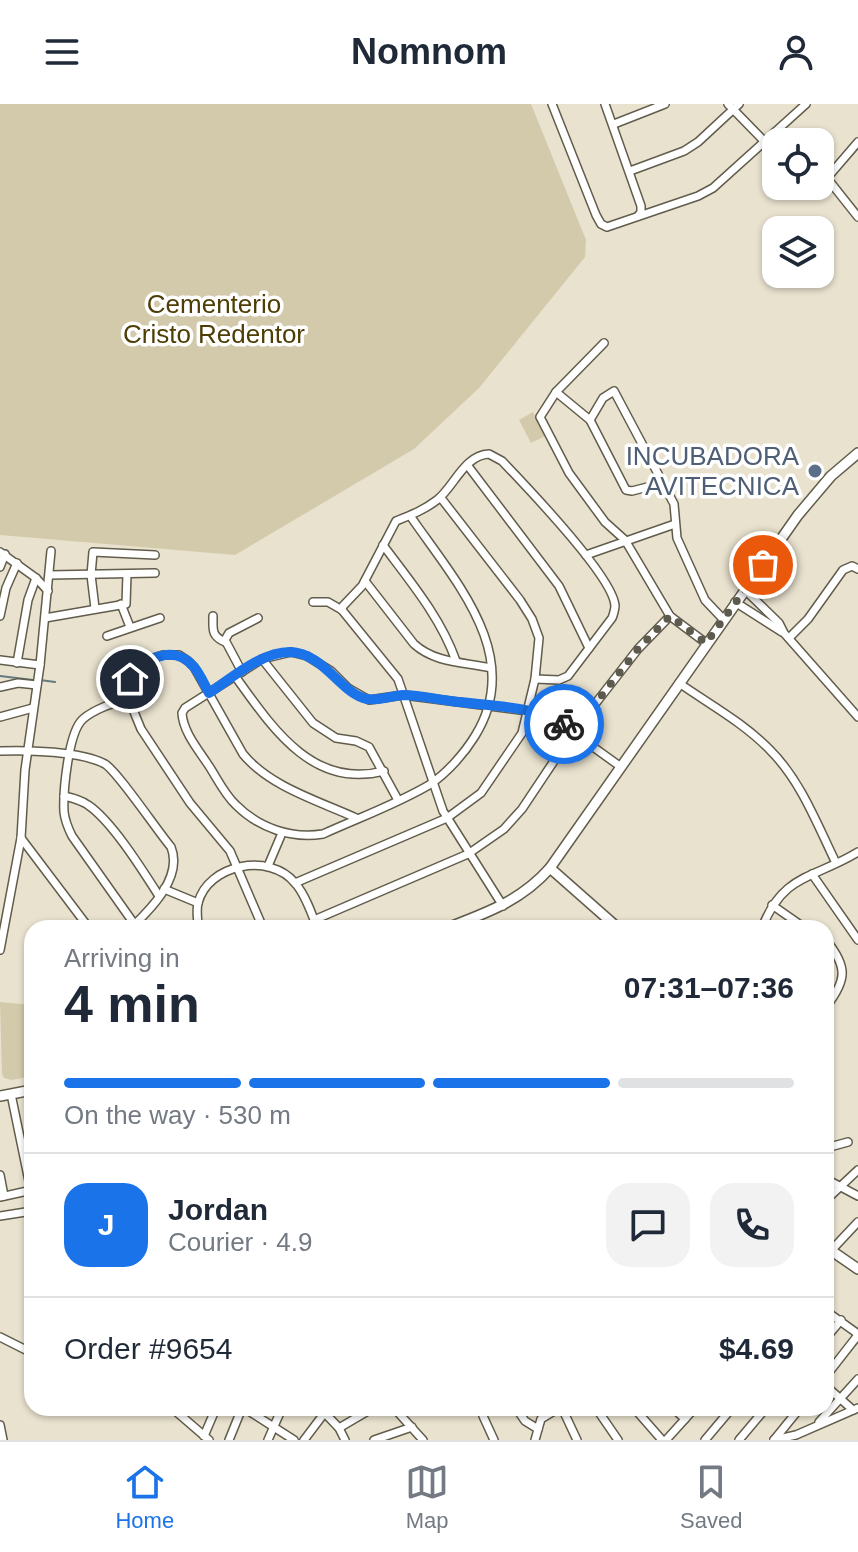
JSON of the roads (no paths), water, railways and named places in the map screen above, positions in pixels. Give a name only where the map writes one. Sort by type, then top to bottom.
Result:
[{"type":"main road","points":[[467,920],[503,906],[532,888],[550,868],[735,602],[814,495],[858,453]]},
{"type":"main road","points":[[550,868],[609,920]]},
{"type":"main road","points":[[0,1096],[24,1092]]},
{"type":"main road","points":[[834,1255],[857,1268]]},
{"type":"street","points":[[552,104],[601,224],[607,227],[698,196],[713,188],[762,145]]},
{"type":"street","points":[[605,104],[641,206],[641,212],[636,217]]},
{"type":"street","points":[[614,124],[665,104]]},
{"type":"street","points":[[780,128],[806,104]]},
{"type":"street","points":[[630,171],[684,151],[698,142],[734,106],[762,139]]},
{"type":"street","points":[[857,145],[827,178],[858,217]]},
{"type":"street","points":[[604,343],[556,392],[540,417],[569,473],[605,522],[625,540],[670,616],[706,643]]},
{"type":"street","points":[[590,420],[603,398],[614,391],[674,504],[677,538],[705,600],[723,619]]},
{"type":"street","points":[[556,392],[590,420],[626,490],[663,483]]},
{"type":"street","points":[[342,610],[365,581],[396,521],[411,517],[441,498],[458,473],[484,454],[502,461],[586,555],[616,607],[612,618],[568,676],[559,680],[535,679]]},
{"type":"street","points":[[468,466],[559,586],[589,648]]},
{"type":"street","points":[[295,883],[447,818],[481,793],[522,733],[535,679],[539,638],[532,619],[441,498]]},
{"type":"street","points":[[411,517],[476,612],[486,638],[491,668],[490,706],[467,749],[432,783],[323,834],[304,837],[282,833],[235,804],[191,740],[182,713],[185,708],[262,659],[291,652],[307,656],[369,700],[403,695],[490,706],[528,711],[553,718],[621,767]]},
{"type":"street","points":[[586,555],[675,524]]},
{"type":"street","points":[[383,545],[415,587],[449,641],[456,661]]},
{"type":"street","points":[[0,950],[21,838],[21,811],[51,551]]},
{"type":"street","points":[[95,608],[91,575],[93,552],[155,555]]},
{"type":"street","points":[[0,567],[3,553],[48,591]]},
{"type":"street","points":[[0,616],[6,588],[17,563]]},
{"type":"street","points":[[787,636],[808,619],[843,570],[852,566],[858,569]]},
{"type":"street","points":[[50,575],[155,573]]},
{"type":"street","points":[[45,618],[127,603],[127,574]]},
{"type":"street","points":[[17,663],[28,600],[36,578]]},
{"type":"street","points":[[365,581],[414,644],[431,657],[491,668]]},
{"type":"street","points":[[745,590],[779,623],[858,717]]},
{"type":"street","points":[[313,602],[328,602],[342,610],[398,679],[432,783],[447,818],[503,906]]},
{"type":"street","points":[[735,602],[787,636]]},
{"type":"street","points":[[121,604],[130,627]]},
{"type":"street","points":[[213,616],[217,639],[225,642],[239,674],[273,728],[302,755],[331,770],[352,776],[384,771]]},
{"type":"street","points":[[325,920],[468,854],[504,829],[522,809],[574,731],[638,649],[670,616]]},
{"type":"street","points":[[107,636],[160,618]]},
{"type":"street","points":[[225,642],[229,633],[258,618]]},
{"type":"street","points":[[260,920],[230,851],[190,803],[141,729],[130,698],[130,679],[136,669],[147,660],[163,655],[179,655],[188,661],[252,766],[296,791],[356,818]]},
{"type":"street","points":[[262,659],[313,723],[336,738],[369,747],[398,800]]},
{"type":"street","points":[[0,660],[39,668]]},
{"type":"street","points":[[0,687],[37,683]]},
{"type":"street","points":[[679,683],[753,734],[772,751],[800,788],[836,863]]},
{"type":"street","points":[[129,920],[72,836],[66,823],[64,796],[77,727],[82,720],[108,705],[130,698]]},
{"type":"street","points":[[0,717],[33,708]]},
{"type":"street","points":[[0,751],[28,750],[70,755],[106,765],[171,847],[173,864],[162,893],[138,920]]},
{"type":"street","points":[[64,796],[87,804],[97,812],[162,893],[198,903]]},
{"type":"street","points":[[268,866],[282,833]]},
{"type":"street","points":[[21,838],[83,920]]},
{"type":"street","points":[[765,920],[772,905],[790,884],[855,854],[858,865]]},
{"type":"street","points":[[198,920],[198,903],[215,877],[238,868],[268,866],[295,883],[314,920]]},
{"type":"street","points":[[812,874],[858,940]]},
{"type":"street","points":[[772,905],[794,920]]},
{"type":"street","points":[[834,952],[842,963],[843,976],[834,995]]},
{"type":"street","points":[[11,1094],[24,1149]]},
{"type":"street","points":[[20,1137],[24,1136]]},
{"type":"street","points":[[834,1146],[848,1142]]},
{"type":"street","points":[[834,1191],[858,1170]]},
{"type":"street","points":[[0,1175],[2,1196],[24,1192]]},
{"type":"street","points":[[834,1182],[858,1196]]},
{"type":"street","points":[[0,1216],[24,1212]]},
{"type":"street","points":[[834,1245],[858,1222]]},
{"type":"street","points":[[834,1316],[858,1334],[834,1366]]},
{"type":"street","points":[[834,1328],[841,1320]]},
{"type":"street","points":[[0,1337],[24,1349]]},
{"type":"street","points":[[834,1406],[858,1379]]},
{"type":"street","points":[[774,1440],[796,1437],[855,1409],[834,1392]]},
{"type":"street","points":[[181,1416],[206,1438],[213,1416]]},
{"type":"street","points":[[229,1440],[240,1416]]},
{"type":"street","points":[[257,1416],[294,1440]]},
{"type":"street","points":[[268,1440],[278,1416]]},
{"type":"street","points":[[304,1440],[322,1416]]},
{"type":"street","points":[[328,1416],[345,1440]]},
{"type":"street","points":[[339,1428],[359,1416]]},
{"type":"street","points":[[402,1416],[423,1440]]},
{"type":"street","points":[[483,1416],[494,1440]]},
{"type":"street","points":[[522,1416],[538,1429]]},
{"type":"street","points":[[535,1440],[541,1419],[546,1416]]},
{"type":"street","points":[[564,1416],[577,1440]]},
{"type":"street","points":[[602,1416],[618,1440]]},
{"type":"street","points":[[642,1416],[664,1440],[688,1416]]},
{"type":"street","points":[[682,1416],[685,1419]]},
{"type":"street","points":[[705,1440],[725,1416]]},
{"type":"street","points":[[739,1440],[759,1416]]},
{"type":"street","points":[[774,1440],[794,1416]]},
{"type":"street","points":[[817,1425],[825,1416]]},
{"type":"street","points":[[0,1425],[3,1440]]},
{"type":"street","points":[[374,1440],[412,1427]]},
{"type":"street","points":[[565,1440],[571,1431]]},
{"type":"waterway","points":[[0,676],[33,680]]},
{"type":"waterway","points":[[40,680],[55,682]]},
{"type":"place","name":"INCUBADORA AVITECNICA","points":[[815,471]]},
{"type":"park label","name":"Cementerio Cristo Redentor","points":[[214,319]]}]
